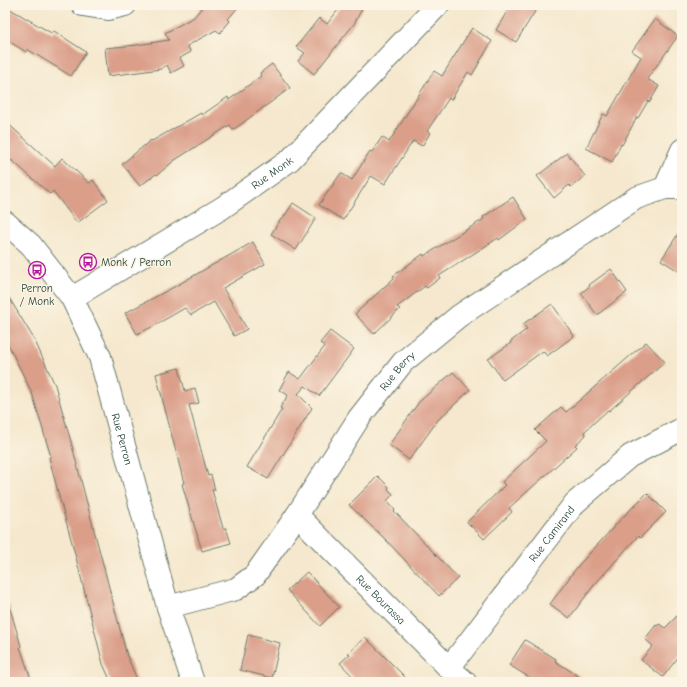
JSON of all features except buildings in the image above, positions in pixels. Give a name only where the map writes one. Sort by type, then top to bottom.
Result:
[{"type":"street","points":[[83,5],[108,9],[125,5]]},
{"type":"street","name":"Rue Monk","points":[[72,298],[222,208],[290,160],[438,5]]},
{"type":"street","points":[[673,188],[682,150]]},
{"type":"street","name":"Rue Berry","points":[[168,607],[236,589],[255,574],[297,515],[359,418],[403,362],[459,316],[636,198],[673,188]]},
{"type":"street","name":"Rue Perron","points":[[5,222],[31,245],[72,298],[100,357],[168,607],[193,682]]},
{"type":"street","name":"Rue Camirand","points":[[449,668],[575,504],[630,456],[682,429]]},
{"type":"street","name":"Rue Bourassa","points":[[297,515],[449,668],[465,682]]},
{"type":"place","name":"Monk / Perron","points":[[88,262]]},
{"type":"place","name":"Perron / Monk","points":[[37,270]]}]
